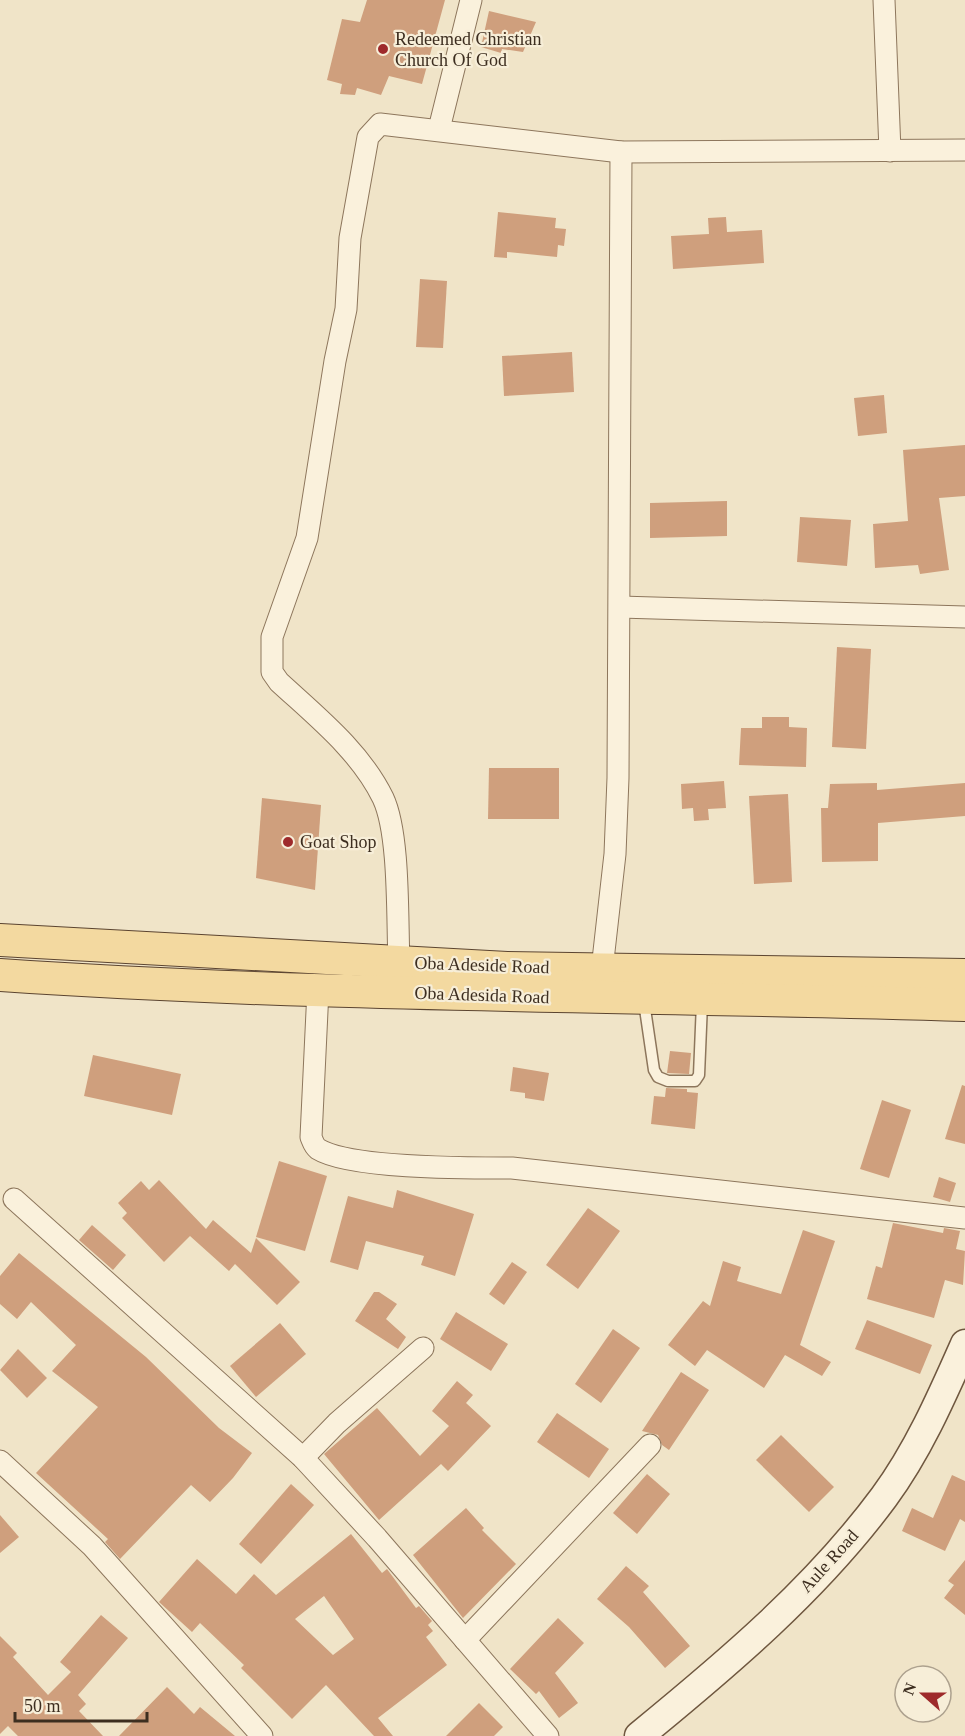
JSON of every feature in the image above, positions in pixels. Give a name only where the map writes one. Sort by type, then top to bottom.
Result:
[{"type":"main road","name":"Oba Adeside Road","points":[[0,940],[399,962],[602,969],[965,975]]},
{"type":"main road","points":[[210,953],[210,986]]},
{"type":"main road","name":"Oba Adesida Road","points":[[0,975],[318,990],[965,1005]]},
{"type":"street","points":[[439,129],[471,0]]},
{"type":"street","points":[[884,0],[890,151]]},
{"type":"street","points":[[399,962],[393,831],[383,798],[350,748],[279,682],[272,672],[271,659],[273,637],[307,538],[335,361],[346,309],[350,238],[368,137],[380,123],[621,152],[965,150]]},
{"type":"street","points":[[602,969],[615,854],[617,800],[620,607],[621,152]]},
{"type":"street","points":[[620,607],[965,617]]},
{"type":"street","points":[[318,990],[311,1137],[314,1146],[320,1150],[363,1161],[443,1167],[512,1168],[965,1218]]},
{"type":"street","points":[[14,1199],[303,1458],[548,1736]]},
{"type":"street","name":"Aule Road","points":[[639,1736],[709,1679],[823,1572],[885,1496],[933,1416],[965,1344]]},
{"type":"street","points":[[303,1458],[338,1423],[423,1348]]},
{"type":"street","points":[[465,1640],[650,1445]]},
{"type":"street","points":[[0,1461],[92,1546],[262,1736]]},
{"type":"lane","points":[[644,999],[654,1070],[658,1077],[668,1081],[695,1081],[699,1075],[702,1000]]},
{"type":"building","name":"Redeemed Christian Church Of God","points":[[367,0],[445,0],[422,84],[389,76],[381,95],[357,88],[355,95],[340,94],[342,84],[327,80],[342,19],[360,22]]},
{"type":"building","points":[[489,11],[536,22],[523,52],[502,49],[501,53],[481,47]]},
{"type":"building","points":[[498,212],[556,218],[555,228],[566,229],[564,246],[558,245],[557,257],[507,252],[507,258],[494,257]]},
{"type":"building","points":[[726,217],[727,232],[762,230],[764,263],[673,269],[671,236],[709,234],[708,218]]},
{"type":"building","points":[[420,279],[447,281],[443,348],[416,347]]},
{"type":"building","points":[[572,352],[574,392],[504,396],[502,356]]},
{"type":"building","points":[[884,395],[887,433],[858,436],[854,398]]},
{"type":"building","points":[[965,445],[965,496],[939,498],[949,570],[920,574],[918,565],[875,568],[873,524],[908,521],[903,450]]},
{"type":"building","points":[[727,501],[727,536],[650,538],[650,503]]},
{"type":"building","points":[[800,517],[851,520],[847,566],[797,562]]},
{"type":"building","points":[[837,647],[871,649],[866,749],[832,747]]},
{"type":"building","points":[[762,717],[789,717],[789,727],[807,728],[806,767],[739,765],[741,728],[762,728]]},
{"type":"building","points":[[489,768],[559,768],[559,819],[488,819]]},
{"type":"building","points":[[724,781],[726,808],[708,809],[709,820],[694,821],[693,808],[682,809],[681,784]]},
{"type":"building","points":[[877,783],[877,790],[965,783],[965,816],[878,823],[878,861],[822,862],[821,808],[828,808],[830,784]]},
{"type":"building","points":[[788,794],[792,882],[754,884],[749,796]]},
{"type":"building","name":"Goat Shop","points":[[262,798],[321,805],[315,890],[256,878]]},
{"type":"building","points":[[670,1051],[691,1053],[689,1074],[667,1073]]},
{"type":"building","points":[[93,1055],[181,1074],[172,1115],[84,1096]]},
{"type":"building","points":[[513,1067],[549,1073],[544,1101],[525,1098],[525,1093],[510,1091]]},
{"type":"building","points":[[962,1085],[965,1086],[965,1144],[945,1139]]},
{"type":"building","points":[[666,1088],[687,1089],[687,1092],[698,1093],[695,1129],[651,1124],[654,1096],[665,1097]]},
{"type":"building","points":[[882,1100],[911,1110],[889,1178],[860,1169]]},
{"type":"building","points":[[279,1161],[327,1176],[305,1251],[256,1237]]},
{"type":"building","points":[[939,1177],[956,1183],[950,1202],[933,1197]]},
{"type":"building","points":[[159,1180],[206,1229],[213,1220],[251,1253],[256,1238],[300,1282],[277,1305],[235,1264],[229,1271],[190,1236],[164,1262],[122,1218],[127,1213],[118,1203],[141,1181],[149,1190]]},
{"type":"building","points":[[397,1190],[474,1214],[455,1276],[421,1265],[424,1256],[366,1241],[358,1270],[330,1262],[348,1196],[393,1208]]},
{"type":"building","points":[[588,1208],[620,1231],[578,1289],[546,1265]]},
{"type":"building","points":[[893,1223],[943,1233],[944,1228],[960,1231],[956,1249],[965,1251],[963,1285],[945,1280],[934,1318],[867,1299],[876,1266],[882,1268]]},
{"type":"building","points":[[92,1225],[126,1255],[113,1270],[79,1240]]},
{"type":"building","points":[[803,1230],[835,1241],[800,1345],[831,1362],[822,1376],[785,1355],[764,1388],[707,1350],[695,1366],[668,1345],[703,1301],[710,1306],[723,1261],[741,1267],[737,1281],[781,1294]]},
{"type":"building","points":[[19,1253],[146,1357],[219,1428],[252,1453],[233,1478],[210,1502],[191,1485],[120,1559],[105,1542],[108,1539],[36,1473],[98,1407],[52,1371],[76,1345],[31,1302],[17,1319],[0,1304],[0,1276]]},
{"type":"building","points":[[512,1262],[527,1272],[504,1305],[489,1294]]},
{"type":"building","points":[[374,1292],[379,1292],[397,1304],[386,1319],[406,1337],[398,1349],[355,1321]]},
{"type":"building","points":[[456,1312],[508,1344],[491,1371],[440,1339]]},
{"type":"building","points":[[867,1320],[932,1345],[920,1374],[855,1349]]},
{"type":"building","points":[[280,1323],[306,1354],[256,1397],[230,1366]]},
{"type":"building","points":[[613,1329],[640,1348],[601,1403],[575,1384]]},
{"type":"building","points":[[18,1349],[47,1378],[27,1398],[0,1370]]},
{"type":"building","points":[[681,1372],[709,1390],[669,1450],[662,1445],[658,1435],[642,1431]]},
{"type":"building","points":[[457,1381],[473,1395],[466,1403],[491,1426],[448,1471],[441,1464],[379,1520],[324,1454],[377,1408],[420,1456],[449,1426],[432,1411]]},
{"type":"building","points":[[557,1413],[609,1449],[589,1478],[537,1442]]},
{"type":"building","points":[[781,1435],[834,1487],[809,1512],[756,1460]]},
{"type":"building","points":[[647,1474],[670,1494],[637,1534],[613,1513]]},
{"type":"building","points":[[952,1475],[965,1481],[965,1522],[960,1519],[945,1551],[902,1531],[912,1508],[933,1518]]},
{"type":"building","points":[[291,1484],[314,1505],[261,1564],[239,1544]]},
{"type":"building","points":[[466,1508],[484,1528],[482,1530],[516,1564],[463,1618],[413,1555]]},
{"type":"building","points":[[0,1515],[19,1537],[0,1553]]},
{"type":"building","points":[[351,1534],[382,1573],[387,1569],[416,1608],[419,1606],[432,1621],[428,1625],[433,1631],[426,1637],[447,1665],[378,1718],[393,1736],[374,1736],[326,1685],[292,1719],[241,1668],[244,1665],[200,1623],[192,1632],[159,1602],[197,1559],[236,1594],[254,1574],[276,1595]],"holes":[[[324,1596],[354,1639],[333,1655],[295,1619]]]},
{"type":"building","points":[[965,1560],[965,1615],[944,1598],[954,1585],[948,1581]]},
{"type":"building","points":[[626,1566],[649,1586],[643,1592],[690,1646],[665,1668],[629,1627],[597,1599]]},
{"type":"building","points":[[101,1615],[128,1638],[78,1695],[86,1704],[79,1711],[103,1736],[18,1736],[8,1726],[0,1734],[0,1636],[17,1653],[13,1657],[48,1695],[71,1672],[60,1662]]},
{"type":"building","points":[[558,1618],[584,1643],[555,1673],[578,1703],[559,1718],[539,1691],[536,1694],[510,1669]]},
{"type":"building","points":[[167,1687],[194,1714],[200,1707],[235,1736],[119,1736]]},
{"type":"building","points":[[479,1703],[503,1727],[494,1736],[446,1736]]},
{"type":"place","name":"Redeemed Christian Church Of God","points":[[383,49]]},
{"type":"place","name":"Goat Shop","points":[[288,842]]}]
